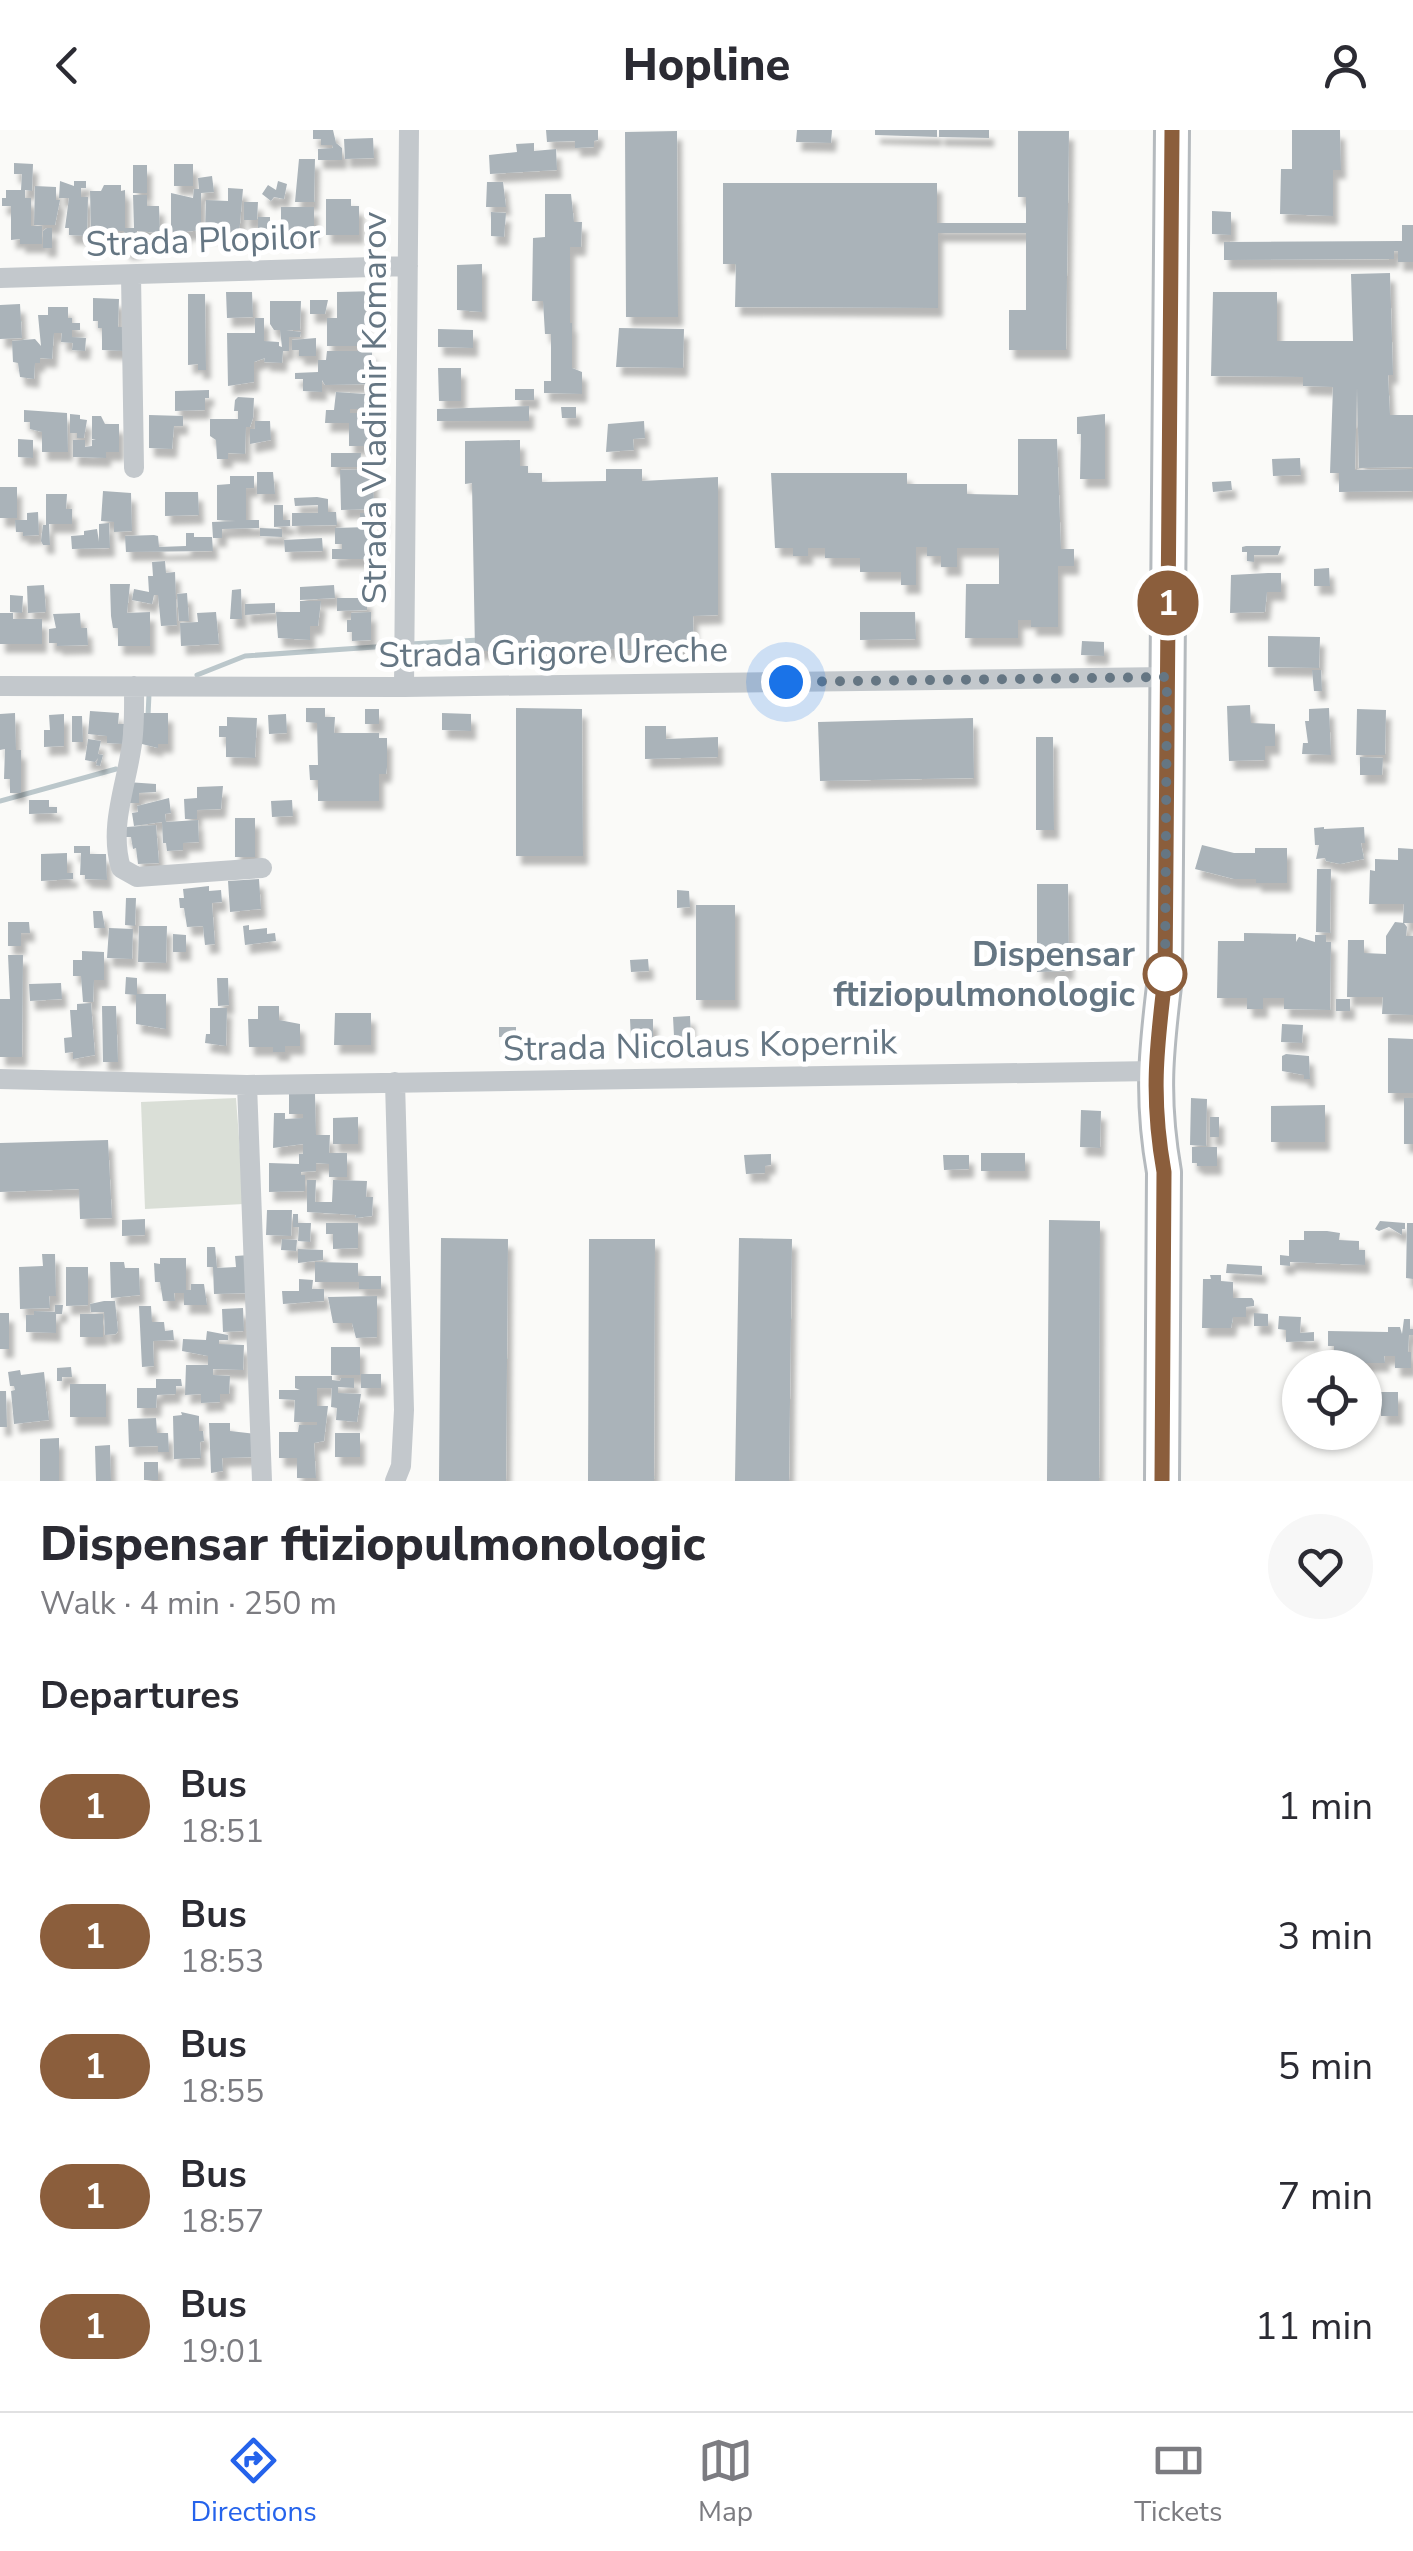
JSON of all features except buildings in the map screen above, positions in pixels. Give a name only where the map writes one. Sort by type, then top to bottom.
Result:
[{"type":"main road","points":[[1162,1481],[1164,1172],[1156,1127],[1154,1072],[1165,978],[1172,130]]},
{"type":"street","name":"Strada Vladimir Komarov","points":[[404,686],[409,130]]},
{"type":"street","name":"Strada Plopilor","points":[[0,278],[408,266]]},
{"type":"street","points":[[130,275],[134,468]]},
{"type":"street","name":"Strada Grigore Ureche","points":[[0,686],[404,686],[1167,677]]},
{"type":"street","points":[[134,686],[131,752],[120,794],[121,868],[137,877],[262,868]]},
{"type":"street","name":"Strada Nicolaus Kopernik","points":[[0,1079],[247,1085],[1154,1072]]},
{"type":"street","points":[[394,1082],[400,1202],[403,1446],[395,1481]]},
{"type":"street","points":[[247,1085],[262,1481]]},
{"type":"shaded area","points":[[236,1098],[244,1204],[145,1209],[141,1102]]},
{"type":"waterway","points":[[410,644],[479,640]]},
{"type":"waterway","points":[[197,675],[245,656],[389,646]]},
{"type":"waterway","points":[[148,716],[149,694]]},
{"type":"waterway","points":[[0,801],[116,769]]},
{"type":"bus line","name":"1","points":[[1162,1481],[1164,1172],[1156,1127],[1154,1072],[1165,978],[1172,130]]},
{"type":"place","name":"Dispensar ftiziopulmonologic","points":[[1165,974]]},
{"type":"route","points":[[786,682],[1167,677],[1165,978],[1165,974]]}]
